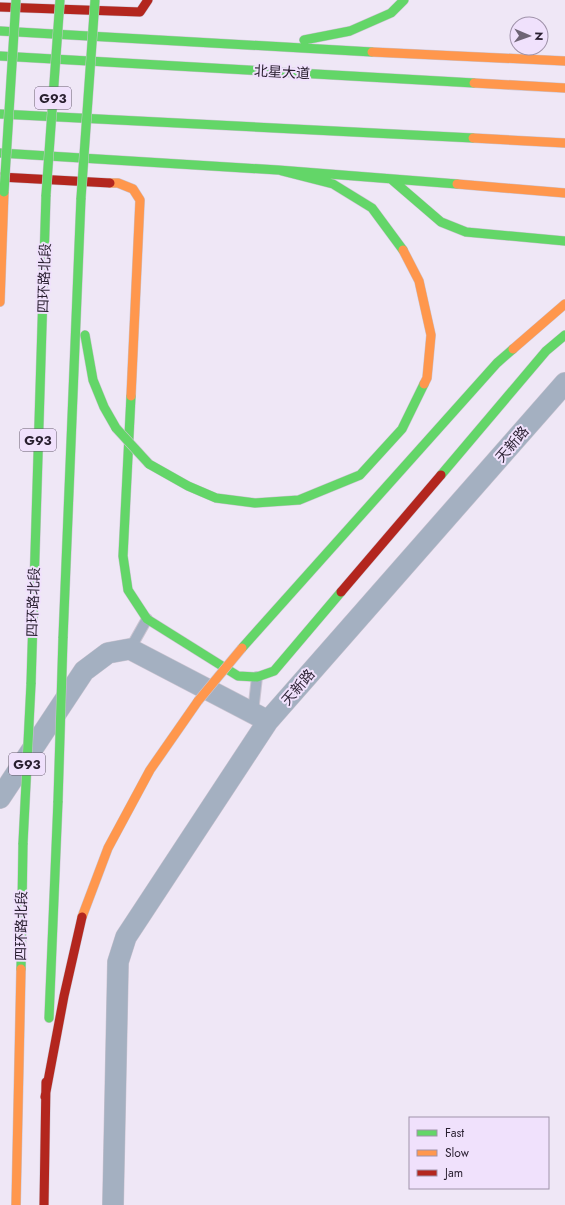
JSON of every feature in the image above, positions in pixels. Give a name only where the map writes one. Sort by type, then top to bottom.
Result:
[{"type":"main road","points":[[0,302],[4,192],[16,0]]},
{"type":"main road","name":"四环路北段","points":[[16,1205],[23,843],[31,684],[46,195],[60,0]]},
{"type":"main road","points":[[44,1205],[45,1097],[81,198],[95,0]]},
{"type":"main road","points":[[0,7],[140,12],[148,0]]},
{"type":"main road","points":[[268,47],[350,31],[391,13],[404,0]]},
{"type":"main road","points":[[0,31],[268,47],[565,61]]},
{"type":"main road","name":"北星大道","points":[[0,56],[565,88]]},
{"type":"main road","points":[[0,114],[565,143]]},
{"type":"main road","points":[[0,153],[278,170],[565,193]]},
{"type":"main road","points":[[78,298],[93,380],[104,407],[116,428],[149,464],[188,486],[216,498],[255,503],[299,500],[360,475],[402,429],[428,378],[431,335],[419,281],[401,247],[372,208],[332,184],[278,170]]},
{"type":"main road","points":[[0,177],[118,183],[133,189],[140,200],[123,556],[128,590],[147,619],[238,676],[257,677],[274,671],[286,659],[546,351],[565,335]]},
{"type":"main road","points":[[391,179],[441,222],[466,232],[565,241]]},
{"type":"main road","points":[[45,1097],[64,996],[82,917],[108,848],[150,770],[198,701],[242,648],[497,363],[565,304]]},
{"type":"street","name":"天新路","points":[[113,1205],[118,962],[126,937],[260,716],[565,383]]},
{"type":"street","points":[[0,798],[84,671],[108,653],[130,649],[260,716]]},
{"type":"lane","points":[[130,649],[147,619]]},
{"type":"lane","points":[[257,677],[260,716]]},
{"type":"traffic: fast","points":[[4,192],[16,0]]},
{"type":"traffic: fast","points":[[46,195],[60,0]]},
{"type":"traffic: fast","points":[[81,198],[95,0]]},
{"type":"traffic: fast","points":[[304,40],[350,31],[391,13],[404,0]]},
{"type":"traffic: fast","points":[[0,31],[372,52]]},
{"type":"traffic: fast","points":[[0,56],[474,83]]},
{"type":"traffic: fast","points":[[0,114],[473,138]]},
{"type":"traffic: fast","points":[[0,153],[278,170],[457,184]]},
{"type":"traffic: fast","points":[[278,170],[333,184],[372,208],[403,250]]},
{"type":"traffic: fast","points":[[391,179],[441,222],[466,232],[565,241]]},
{"type":"traffic: fast","points":[[31,684],[46,195]]},
{"type":"traffic: fast","points":[[63,638],[81,198]]},
{"type":"traffic: fast","points":[[85,335],[93,380],[104,407],[116,428]]},
{"type":"traffic: fast","points":[[441,475],[546,351],[565,335]]},
{"type":"traffic: fast","points":[[242,648],[497,363],[513,349]]},
{"type":"traffic: fast","points":[[149,464],[188,486],[216,498],[255,503],[299,500],[360,475],[402,429],[424,384]]},
{"type":"traffic: fast","points":[[131,396],[123,556],[128,590],[147,619],[238,676],[257,677],[274,671],[341,592]]},
{"type":"traffic: fast","points":[[116,428],[149,464]]},
{"type":"traffic: fast","points":[[58,801],[63,638]]},
{"type":"traffic: fast","points":[[23,843],[31,684]]},
{"type":"traffic: fast","points":[[49,1018],[58,801]]},
{"type":"traffic: fast","points":[[21,969],[23,843]]},
{"type":"traffic: slow","points":[[372,52],[565,61]]},
{"type":"traffic: slow","points":[[474,83],[565,88]]},
{"type":"traffic: slow","points":[[473,138],[565,143]]},
{"type":"traffic: slow","points":[[110,183],[118,183],[133,189],[140,200],[131,396]]},
{"type":"traffic: slow","points":[[457,184],[565,193]]},
{"type":"traffic: slow","points":[[0,302],[4,192]]},
{"type":"traffic: slow","points":[[403,250],[419,281],[431,335],[427,378],[424,384]]},
{"type":"traffic: slow","points":[[513,349],[565,304]]},
{"type":"traffic: slow","points":[[198,701],[242,648]]},
{"type":"traffic: slow","points":[[82,917],[108,848],[150,770],[198,701]]},
{"type":"traffic: slow","points":[[16,1205],[21,969]]},
{"type":"traffic: jam","points":[[0,7],[140,12],[148,0]]},
{"type":"traffic: jam","points":[[0,177],[110,183]]},
{"type":"traffic: jam","points":[[341,592],[441,475]]},
{"type":"traffic: jam","points":[[45,1097],[64,996],[82,917]]},
{"type":"traffic: jam","points":[[44,1205],[46,1082]]}]
